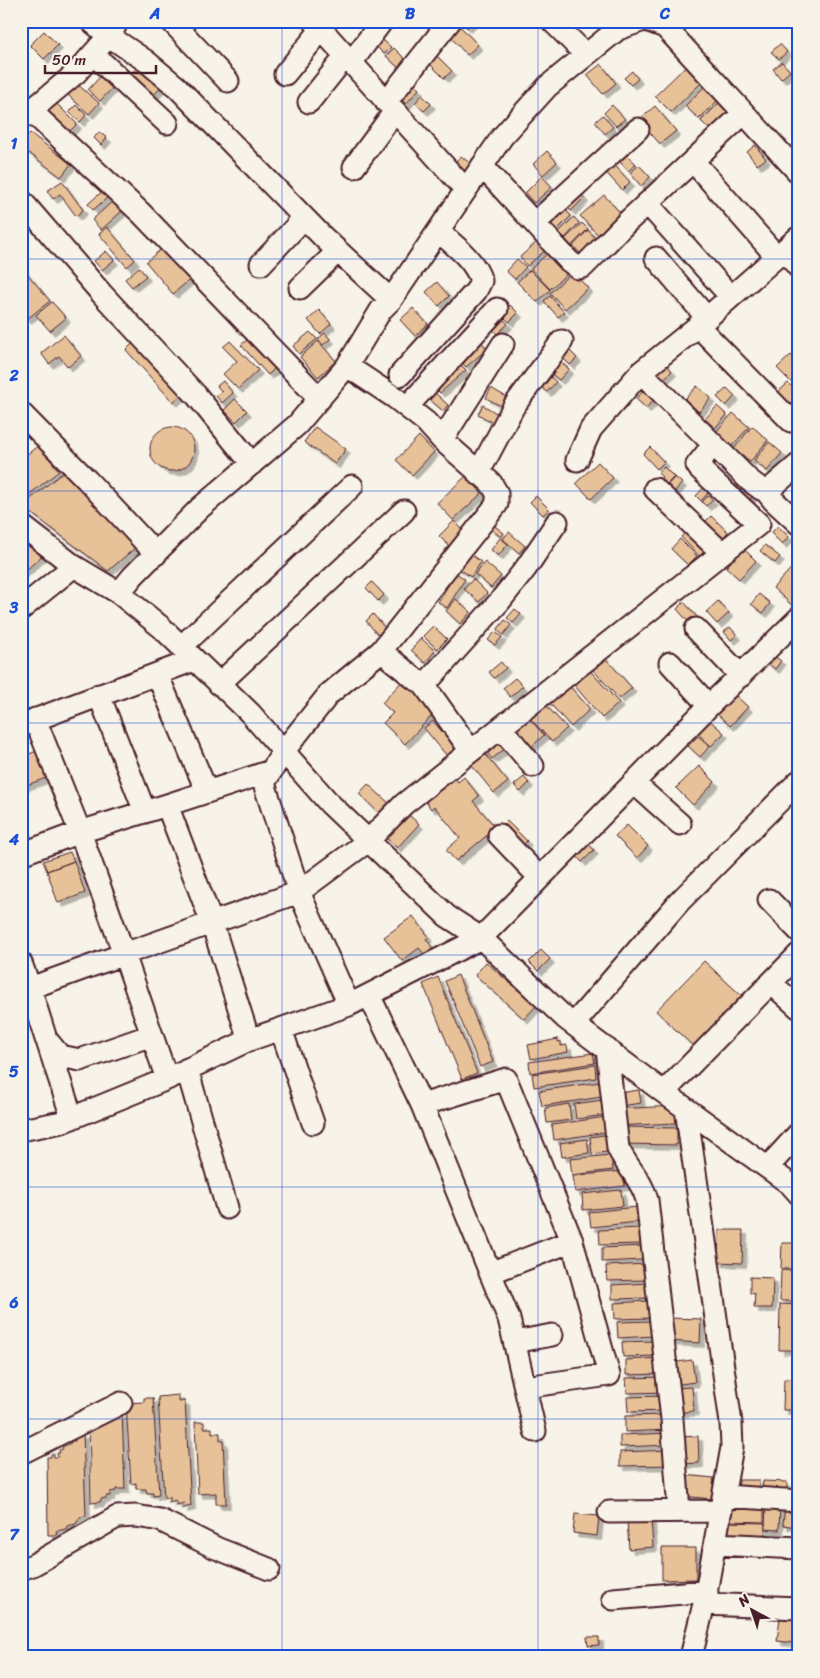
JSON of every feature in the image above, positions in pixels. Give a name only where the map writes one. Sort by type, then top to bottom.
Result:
[{"type":"street","points":[[91,21],[113,28],[140,57],[177,87],[304,218],[391,300]]},
{"type":"street","points":[[172,21],[228,81]]},
{"type":"street","points":[[310,102],[382,21]]},
{"type":"street","points":[[354,167],[390,107],[450,21]]},
{"type":"street","points":[[552,21],[586,55]]},
{"type":"street","points":[[119,593],[200,508],[297,426],[320,399],[347,366],[382,310],[391,300],[502,137],[548,86],[586,55],[613,27],[618,28],[641,21]]},
{"type":"street","points":[[649,21],[665,28],[799,173]]},
{"type":"street","points":[[285,74],[318,25],[466,190]]},
{"type":"street","points":[[113,28],[76,73],[26,115],[141,213],[320,399]]},
{"type":"street","points":[[93,54],[167,123]]},
{"type":"street","points":[[482,166],[568,261],[578,268],[583,267],[647,203],[744,113]]},
{"type":"street","points":[[535,223],[638,129]]},
{"type":"street","points":[[693,160],[786,248],[799,268]]},
{"type":"street","points":[[21,200],[102,294],[196,395],[252,464]]},
{"type":"street","points":[[647,203],[731,296]]},
{"type":"street","points":[[261,264],[304,218]]},
{"type":"street","points":[[400,375],[476,291],[481,281],[478,271],[472,263],[438,231]]},
{"type":"street","points":[[577,460],[591,429],[641,372],[702,322],[786,248]]},
{"type":"street","points":[[300,288],[338,251]]},
{"type":"street","points":[[656,258],[702,322],[791,421],[799,413]]},
{"type":"street","points":[[406,407],[497,309]]},
{"type":"street","points":[[478,474],[514,406],[562,341]]},
{"type":"street","points":[[442,440],[503,344]]},
{"type":"street","points":[[347,366],[426,422],[442,440],[491,484],[497,493],[497,504],[380,651],[329,694],[283,752],[264,783],[299,892],[349,1006]]},
{"type":"street","points":[[641,372],[756,486],[765,490],[799,524]]},
{"type":"street","points":[[21,413],[156,554]]},
{"type":"street","points":[[26,990],[299,892],[368,841],[404,804],[759,524],[697,465],[714,445]]},
{"type":"street","points":[[765,490],[775,486],[799,464]]},
{"type":"street","points":[[167,1079],[80,832],[28,722],[157,674],[188,653],[352,486]]},
{"type":"street","points":[[654,489],[722,553]]},
{"type":"street","points":[[219,684],[404,512]]},
{"type":"street","points":[[422,682],[430,679],[500,601],[526,568],[557,522]]},
{"type":"street","points":[[21,525],[74,566],[119,593],[161,627],[250,714],[330,804],[447,916],[481,938],[574,1024],[686,1109],[768,1167],[790,1184],[799,1194]]},
{"type":"street","points":[[21,608],[74,566]]},
{"type":"street","points":[[21,1130],[62,1122],[167,1079],[249,1040],[349,1006],[481,938],[709,706],[799,618]]},
{"type":"street","points":[[696,629],[741,676]]},
{"type":"street","points":[[380,651],[415,679],[422,682],[471,751]]},
{"type":"street","points":[[670,663],[709,706]]},
{"type":"street","points":[[157,674],[206,792]]},
{"type":"street","points":[[99,695],[145,812]]},
{"type":"street","points":[[501,728],[533,766]]},
{"type":"street","points":[[21,854],[80,832],[271,771]]},
{"type":"street","points":[[574,1024],[679,902],[799,781]]},
{"type":"street","points":[[634,783],[680,824]]},
{"type":"street","points":[[167,805],[212,923],[249,1040]]},
{"type":"street","points":[[499,835],[540,878]]},
{"type":"street","points":[[769,900],[799,931]]},
{"type":"street","points":[[664,1092],[799,954]]},
{"type":"street","points":[[21,963],[26,990],[46,1039],[72,1118]]},
{"type":"street","points":[[771,983],[799,1008]]},
{"type":"street","points":[[368,995],[422,1105],[509,1319],[535,1431]]},
{"type":"street","points":[[281,1029],[313,1123]]},
{"type":"street","points":[[46,1039],[60,1056],[80,1060],[152,1035]]},
{"type":"street","points":[[607,1049],[618,1148],[621,1156],[641,1184],[647,1200],[672,1419],[679,1511]]},
{"type":"street","points":[[187,1069],[227,1208]]},
{"type":"street","points":[[422,1105],[506,1078],[572,1241],[609,1375],[525,1387]]},
{"type":"street","points":[[686,1109],[731,1423],[732,1447],[706,1597],[691,1657]]},
{"type":"street","points":[[768,1167],[799,1133]]},
{"type":"street","points":[[490,1273],[572,1241]]},
{"type":"street","points":[[515,1342],[552,1334]]},
{"type":"street","points":[[21,1453],[121,1403]]},
{"type":"street","points":[[608,1512],[679,1511],[723,1504],[799,1501]]},
{"type":"street","points":[[21,1569],[33,1565],[117,1517],[136,1516],[160,1520],[216,1548],[269,1568]]},
{"type":"street","points":[[715,1544],[799,1548]]},
{"type":"street","points":[[613,1599],[706,1597],[799,1608]]},
{"type":"building","points":[[455,21],[478,45],[467,55],[445,31]]},
{"type":"building","points":[[461,21],[473,21],[473,22],[467,28]]},
{"type":"building","points":[[783,21],[799,21],[799,29],[794,33]]},
{"type":"building","points":[[44,31],[58,45],[44,59],[30,45]]},
{"type":"building","points":[[377,35],[391,47],[384,54],[371,41]]},
{"type":"building","points":[[780,44],[787,52],[779,59],[771,52]]},
{"type":"building","points":[[394,48],[409,63],[402,71],[386,56]]},
{"type":"building","points":[[432,51],[452,71],[444,78],[424,58]]},
{"type":"building","points":[[143,61],[166,82],[148,101],[125,80]]},
{"type":"building","points":[[782,62],[790,71],[781,79],[773,69]]},
{"type":"building","points":[[601,64],[616,83],[603,94],[587,75]]},
{"type":"building","points":[[685,67],[701,83],[671,112],[655,96]]},
{"type":"building","points":[[106,70],[118,82],[100,101],[88,90]]},
{"type":"building","points":[[632,71],[638,79],[631,85],[624,78]]},
{"type":"building","points":[[409,80],[419,89],[406,104],[395,95]]},
{"type":"building","points":[[76,83],[99,103],[89,114],[67,94]]},
{"type":"building","points":[[708,83],[722,96],[699,119],[685,106]]},
{"type":"building","points":[[422,95],[431,104],[424,111],[415,103]]},
{"type":"building","points":[[721,101],[732,113],[712,132],[701,121]]},
{"type":"building","points":[[56,103],[77,124],[65,136],[44,115]]},
{"type":"building","points":[[76,105],[86,115],[80,122],[69,112]]},
{"type":"building","points":[[612,105],[625,119],[616,126],[604,113]]},
{"type":"building","points":[[655,106],[676,131],[660,144],[639,120]]},
{"type":"building","points":[[603,115],[613,127],[605,134],[595,122]]},
{"type":"building","points":[[99,132],[107,138],[101,145],[94,138]]},
{"type":"building","points":[[30,133],[71,164],[61,177],[21,147],[21,144]]},
{"type":"building","points":[[755,145],[766,159],[757,165],[747,152]]},
{"type":"building","points":[[621,149],[636,164],[628,171],[614,155]]},
{"type":"building","points":[[547,151],[557,162],[543,175],[533,164]]},
{"type":"building","points":[[461,156],[472,165],[464,174],[453,164]]},
{"type":"building","points":[[609,159],[630,182],[622,190],[601,167]]},
{"type":"building","points":[[639,165],[650,177],[641,186],[630,173]]},
{"type":"building","points":[[542,176],[552,187],[534,203],[525,193]]},
{"type":"building","points":[[62,181],[83,210],[76,216],[60,194],[53,199],[47,191]]},
{"type":"building","points":[[108,186],[114,192],[93,210],[88,204]]},
{"type":"building","points":[[577,190],[584,198],[571,211],[563,203]]},
{"type":"building","points":[[604,195],[625,218],[602,239],[580,216]]},
{"type":"building","points":[[114,200],[123,210],[101,230],[92,220]]},
{"type":"building","points":[[563,207],[571,216],[557,230],[549,221]]},
{"type":"building","points":[[574,217],[579,223],[565,238],[559,232]]},
{"type":"building","points":[[582,223],[588,229],[571,246],[565,239]]},
{"type":"building","points":[[107,227],[135,260],[127,267],[99,234]]},
{"type":"building","points":[[588,230],[598,241],[583,256],[573,246]]},
{"type":"building","points":[[540,239],[548,248],[527,266],[520,257]]},
{"type":"building","points":[[167,244],[194,276],[173,294],[146,262]]},
{"type":"building","points":[[553,248],[572,269],[550,289],[531,269]]},
{"type":"building","points":[[106,251],[114,260],[102,270],[94,261]]},
{"type":"building","points":[[517,259],[526,267],[515,279],[506,271]]},
{"type":"building","points":[[21,266],[50,301],[27,319],[21,312]]},
{"type":"building","points":[[139,267],[146,276],[132,287],[125,279]]},
{"type":"building","points":[[530,270],[550,290],[537,302],[517,282]]},
{"type":"building","points":[[572,272],[588,288],[565,309],[550,293]]},
{"type":"building","points":[[437,282],[449,296],[439,306],[426,292]]},
{"type":"building","points":[[550,296],[564,312],[558,317],[544,301]]},
{"type":"building","points":[[52,302],[66,318],[50,331],[36,315]]},
{"type":"building","points":[[510,305],[518,313],[509,322],[501,314]]},
{"type":"building","points":[[413,308],[428,324],[415,336],[400,320]]},
{"type":"building","points":[[319,310],[331,324],[320,334],[308,320]]},
{"type":"building","points":[[502,318],[508,324],[497,334],[491,328]]},
{"type":"building","points":[[310,332],[317,339],[299,354],[293,346]]},
{"type":"building","points":[[325,333],[330,339],[323,345],[318,339]]},
{"type":"building","points":[[64,335],[81,356],[68,367],[59,356],[49,364],[41,353]]},
{"type":"building","points":[[253,335],[279,364],[268,375],[241,345]]},
{"type":"building","points":[[480,340],[487,349],[466,367],[459,359]]},
{"type":"building","points":[[230,341],[258,370],[238,389],[223,374],[237,361],[223,347]]},
{"type":"building","points":[[318,341],[336,361],[318,377],[300,357]]},
{"type":"building","points":[[134,342],[181,395],[173,402],[126,350]]},
{"type":"building","points":[[565,346],[577,358],[570,365],[558,353]]},
{"type":"building","points":[[791,355],[799,363],[799,374],[791,382],[777,368]]},
{"type":"building","points":[[555,357],[569,369],[559,380],[545,369]]},
{"type":"building","points":[[663,361],[672,371],[658,384],[649,374]]},
{"type":"building","points":[[458,362],[466,370],[440,393],[433,385]]},
{"type":"building","points":[[551,377],[556,382],[547,392],[542,388]]},
{"type":"building","points":[[223,381],[233,393],[222,403],[216,396],[222,392],[217,386]]},
{"type":"building","points":[[788,383],[799,394],[799,402],[793,408],[777,393]]},
{"type":"building","points":[[697,386],[711,398],[699,412],[685,399]]},
{"type":"building","points":[[491,388],[508,398],[503,407],[486,398]]},
{"type":"building","points":[[727,388],[735,396],[726,406],[717,397]]},
{"type":"building","points":[[433,391],[448,405],[443,411],[427,397]]},
{"type":"building","points":[[643,391],[653,401],[646,408],[636,399]]},
{"type":"building","points":[[235,399],[247,411],[236,422],[224,410]]},
{"type":"building","points":[[483,405],[498,414],[493,423],[478,414]]},
{"type":"building","points":[[717,406],[727,415],[715,428],[705,419]]},
{"type":"building","points":[[733,413],[749,427],[731,447],[715,433]]},
{"type":"building","points":[[752,426],[768,440],[750,462],[734,449]]},
{"type":"building","points":[[168,427],[176,427],[188,433],[194,449],[188,465],[176,471],[168,471],[156,465],[150,453],[150,445],[156,433]]},
{"type":"building","points":[[315,427],[346,449],[335,464],[304,442]]},
{"type":"building","points":[[419,436],[434,452],[412,475],[396,460]]},
{"type":"building","points":[[769,442],[782,453],[767,471],[754,461]]},
{"type":"building","points":[[39,445],[59,471],[21,501],[21,459]]},
{"type":"building","points":[[650,447],[664,462],[657,469],[643,454]]},
{"type":"building","points":[[598,462],[613,478],[591,499],[576,483]]},
{"type":"building","points":[[664,467],[674,477],[659,492],[653,486],[662,477],[658,473]]},
{"type":"building","points":[[68,468],[135,548],[108,571],[22,506]]},
{"type":"building","points":[[466,476],[482,493],[453,520],[437,503]]},
{"type":"building","points":[[675,477],[682,483],[667,500],[660,493]]},
{"type":"building","points":[[743,480],[755,494],[744,505],[731,491]]},
{"type":"building","points":[[708,483],[713,487],[701,501],[696,496]]},
{"type":"building","points":[[536,496],[549,509],[543,515],[530,502]]},
{"type":"building","points":[[708,496],[713,500],[706,506],[702,502]]},
{"type":"building","points":[[711,516],[728,532],[716,545],[699,528]]},
{"type":"building","points":[[454,521],[465,532],[450,547],[439,536]]},
{"type":"building","points":[[492,524],[504,533],[501,537],[489,528]]},
{"type":"building","points":[[778,526],[789,537],[782,544],[771,533]]},
{"type":"building","points":[[691,527],[712,548],[701,558],[681,537]]},
{"type":"building","points":[[509,532],[525,546],[519,553],[503,539]]},
{"type":"building","points":[[32,537],[46,552],[21,575],[21,547]]},
{"type":"building","points":[[500,538],[508,544],[498,556],[491,550]]},
{"type":"building","points":[[680,539],[697,556],[688,565],[671,549]]},
{"type":"building","points":[[765,545],[780,557],[775,563],[760,551]]},
{"type":"building","points":[[744,549],[756,561],[739,579],[726,567],[731,562],[726,558],[732,552],[737,556]]},
{"type":"building","points":[[465,550],[481,562],[471,577],[454,565]]},
{"type":"building","points":[[799,560],[799,598],[792,605],[773,588]]},
{"type":"building","points":[[485,562],[501,576],[491,588],[475,574]]},
{"type":"building","points":[[456,573],[465,579],[447,608],[438,602]]},
{"type":"building","points":[[473,579],[487,593],[479,602],[464,589]]},
{"type":"building","points":[[372,582],[384,595],[378,601],[366,588]]},
{"type":"building","points":[[759,594],[770,603],[763,613],[751,604]]},
{"type":"building","points":[[456,599],[471,612],[460,624],[446,611]]},
{"type":"building","points":[[718,601],[729,613],[717,624],[706,612]]},
{"type":"building","points":[[684,602],[698,618],[691,625],[677,609]]},
{"type":"building","points":[[515,609],[521,614],[513,623],[507,618]]},
{"type":"building","points":[[373,614],[385,628],[378,635],[366,621]]},
{"type":"building","points":[[505,620],[511,625],[503,635],[497,630]]},
{"type":"building","points":[[433,626],[447,639],[437,649],[423,636]]},
{"type":"building","points":[[730,627],[737,635],[731,640],[724,632]]},
{"type":"building","points":[[495,632],[502,637],[495,645],[488,640]]},
{"type":"building","points":[[421,638],[435,651],[425,663],[411,650]]},
{"type":"building","points":[[600,652],[632,688],[619,699],[587,663]]},
{"type":"building","points":[[773,655],[781,661],[775,669],[767,663]]},
{"type":"building","points":[[501,662],[506,668],[494,678],[489,672]]},
{"type":"building","points":[[585,665],[619,703],[602,718],[569,679]]},
{"type":"building","points":[[406,677],[439,708],[405,744],[383,723],[393,713],[382,703]]},
{"type":"building","points":[[515,678],[523,686],[510,697],[503,688]]},
{"type":"building","points":[[565,681],[590,709],[571,727],[545,698]]},
{"type":"building","points":[[732,692],[748,707],[730,726],[714,711]]},
{"type":"building","points":[[542,701],[567,728],[552,742],[527,715]]},
{"type":"building","points":[[526,715],[544,735],[525,753],[507,733]]},
{"type":"building","points":[[707,718],[724,733],[711,746],[695,731]]},
{"type":"building","points":[[433,721],[456,748],[447,756],[424,728]]},
{"type":"building","points":[[698,736],[710,746],[700,757],[688,746]]},
{"type":"building","points":[[499,737],[507,747],[492,759],[484,749]]},
{"type":"building","points":[[482,750],[508,782],[494,793],[468,761]]},
{"type":"building","points":[[37,751],[46,778],[21,787],[21,757]]},
{"type":"building","points":[[699,766],[715,782],[693,805],[676,788]]},
{"type":"building","points":[[452,775],[458,782],[464,777],[479,796],[473,801],[496,828],[456,861],[446,850],[460,838],[434,806],[431,809],[424,799]]},
{"type":"building","points":[[524,777],[529,783],[520,792],[514,785]]},
{"type":"building","points":[[368,784],[392,806],[382,816],[359,794]]},
{"type":"building","points":[[402,809],[419,824],[397,848],[381,833]]},
{"type":"building","points":[[21,816],[30,841],[21,844]]},
{"type":"building","points":[[507,821],[527,841],[517,851],[497,831]]},
{"type":"building","points":[[627,825],[648,846],[637,858],[615,836]]},
{"type":"building","points":[[584,839],[594,850],[582,862],[572,851]]},
{"type":"building","points":[[70,852],[74,861],[47,871],[43,861]]},
{"type":"building","points":[[74,861],[85,893],[58,903],[47,871]]},
{"type":"building","points":[[413,916],[429,937],[426,939],[433,948],[424,954],[419,948],[402,961],[384,937]]},
{"type":"building","points":[[541,950],[550,959],[538,971],[529,962]]},
{"type":"building","points":[[704,961],[744,998],[696,1049],[656,1011]]},
{"type":"building","points":[[486,962],[536,1006],[524,1019],[475,975]]},
{"type":"building","points":[[458,975],[493,1062],[480,1067],[445,981]]},
{"type":"building","points":[[438,977],[477,1073],[462,1079],[423,984]]},
{"type":"building","points":[[558,1039],[558,1042],[561,1041],[561,1046],[567,1045],[568,1052],[531,1059],[528,1045]]},
{"type":"building","points":[[593,1053],[595,1063],[530,1073],[529,1062]]},
{"type":"building","points":[[595,1065],[596,1078],[534,1087],[532,1074]]},
{"type":"building","points":[[600,1082],[602,1097],[542,1106],[539,1091]]},
{"type":"building","points":[[639,1090],[641,1103],[615,1107],[613,1094]]},
{"type":"building","points":[[603,1100],[605,1115],[576,1119],[574,1104]]},
{"type":"building","points":[[569,1104],[571,1120],[547,1123],[545,1108]]},
{"type":"building","points":[[675,1106],[676,1123],[616,1126],[615,1109]]},
{"type":"building","points":[[605,1117],[607,1132],[554,1140],[552,1125]]},
{"type":"building","points":[[620,1127],[677,1128],[677,1145],[620,1144]]},
{"type":"building","points":[[611,1134],[613,1151],[592,1154],[590,1137]]},
{"type":"building","points":[[587,1139],[589,1153],[562,1157],[560,1143]]},
{"type":"building","points":[[611,1155],[613,1170],[572,1175],[570,1159]]},
{"type":"building","points":[[623,1171],[625,1186],[575,1192],[573,1176]]},
{"type":"building","points":[[621,1190],[623,1206],[583,1210],[582,1194]]},
{"type":"building","points":[[637,1207],[638,1222],[591,1227],[589,1212]]},
{"type":"building","points":[[640,1228],[641,1244],[600,1245],[599,1230]]},
{"type":"building","points":[[719,1230],[743,1230],[742,1263],[718,1262]]},
{"type":"building","points":[[782,1243],[799,1243],[799,1269],[781,1269]]},
{"type":"building","points":[[642,1246],[642,1260],[602,1262],[602,1248]]},
{"type":"building","points":[[647,1264],[647,1280],[607,1281],[606,1266]]},
{"type":"building","points":[[781,1270],[799,1271],[799,1301],[780,1301]]},
{"type":"building","points":[[750,1277],[773,1278],[772,1308],[754,1308],[755,1294],[750,1293]]},
{"type":"building","points":[[649,1283],[650,1298],[612,1299],[612,1285]]},
{"type":"building","points":[[650,1301],[651,1318],[615,1319],[614,1303]]},
{"type":"building","points":[[780,1304],[799,1305],[799,1350],[779,1350]]},
{"type":"building","points":[[668,1318],[701,1319],[700,1343],[667,1341]]},
{"type":"building","points":[[653,1321],[653,1336],[618,1338],[617,1322]]},
{"type":"building","points":[[654,1341],[655,1356],[623,1357],[622,1342]]},
{"type":"building","points":[[662,1358],[662,1374],[626,1375],[626,1360]]},
{"type":"building","points":[[692,1360],[695,1382],[673,1385],[670,1363]]},
{"type":"building","points":[[666,1377],[667,1392],[627,1393],[626,1378]]},
{"type":"building","points":[[784,1379],[799,1379],[799,1410],[783,1410]]},
{"type":"building","points":[[692,1387],[694,1411],[676,1413],[674,1388]]},
{"type":"building","points":[[179,1395],[179,1402],[185,1401],[191,1506],[183,1508],[184,1503],[177,1505],[175,1500],[170,1502],[170,1497],[164,1499],[158,1397]]},
{"type":"building","points":[[667,1396],[667,1411],[628,1412],[627,1397]]},
{"type":"building","points":[[144,1398],[153,1398],[159,1495],[153,1496],[153,1493],[147,1493],[146,1489],[136,1489],[136,1483],[131,1484],[126,1403],[144,1402]]},
{"type":"building","points":[[122,1412],[125,1489],[116,1489],[116,1491],[110,1492],[110,1496],[101,1499],[100,1502],[91,1503],[89,1427]]},
{"type":"building","points":[[667,1415],[668,1430],[625,1432],[625,1416]]},
{"type":"building","points":[[195,1422],[204,1422],[204,1428],[212,1428],[212,1433],[220,1433],[220,1440],[223,1440],[226,1504],[216,1504],[216,1493],[198,1494]]},
{"type":"building","points":[[83,1433],[86,1516],[80,1517],[76,1524],[67,1526],[66,1529],[56,1531],[57,1535],[48,1535],[47,1457],[51,1457],[51,1454],[54,1454],[54,1457],[58,1457],[57,1453],[60,1453],[59,1450],[63,1449],[62,1447],[71,1443],[70,1441],[75,1441],[75,1436]]},
{"type":"building","points":[[670,1433],[671,1445],[620,1447],[620,1435]]},
{"type":"building","points":[[698,1436],[699,1463],[681,1464],[680,1437]]},
{"type":"building","points":[[673,1450],[673,1465],[620,1466],[620,1452]]},
{"type":"building","points":[[684,1475],[714,1478],[712,1499],[682,1496]]},
{"type":"building","points":[[739,1480],[759,1480],[759,1494],[738,1494]]},
{"type":"building","points":[[763,1481],[787,1482],[787,1495],[762,1494]]},
{"type":"building","points":[[729,1502],[764,1503],[764,1522],[729,1521]]},
{"type":"building","points":[[766,1504],[780,1504],[779,1530],[765,1529]]},
{"type":"building","points":[[785,1504],[798,1505],[796,1527],[783,1525]]},
{"type":"building","points":[[575,1514],[599,1516],[597,1536],[573,1533]]},
{"type":"building","points":[[651,1519],[653,1547],[629,1549],[627,1520]]},
{"type":"building","points":[[725,1522],[765,1523],[764,1542],[724,1541]]},
{"type":"building","points":[[662,1548],[696,1548],[696,1579],[662,1580]]},
{"type":"building","points":[[795,1565],[799,1565],[799,1590],[794,1589]]},
{"type":"building","points":[[781,1610],[797,1612],[793,1643],[777,1641]]},
{"type":"building","points":[[587,1637],[599,1637],[599,1645],[588,1646]]}]
